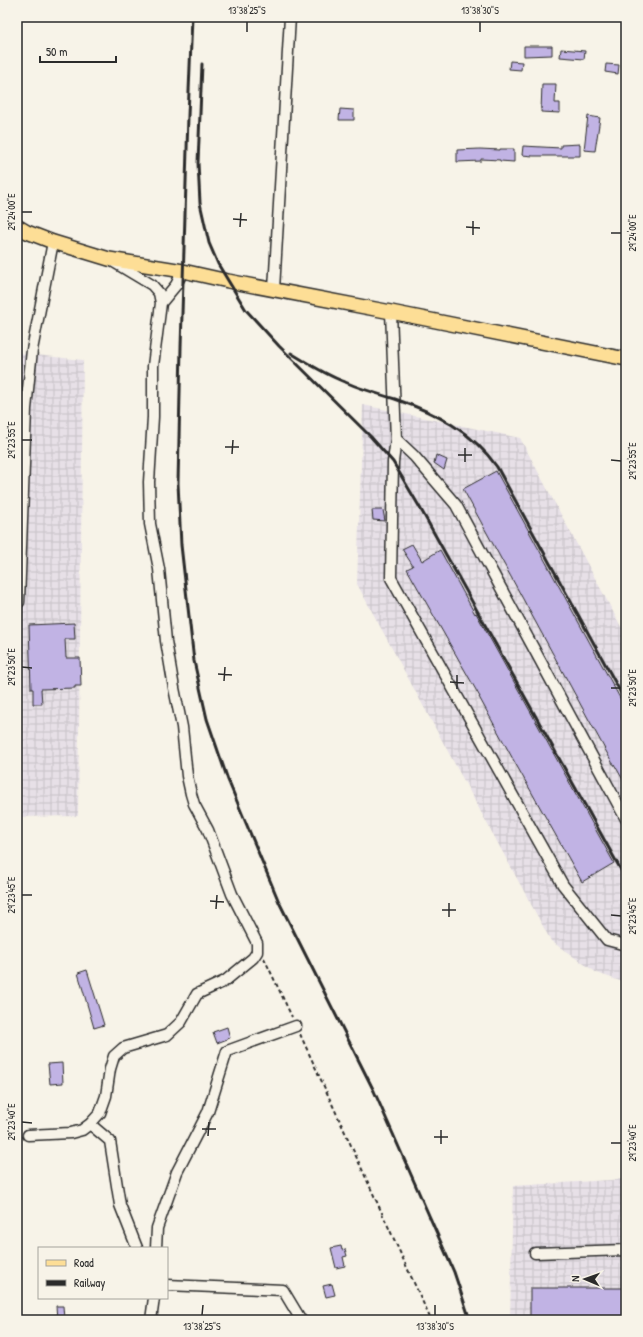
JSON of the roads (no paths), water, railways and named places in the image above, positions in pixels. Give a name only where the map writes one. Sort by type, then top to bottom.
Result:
[{"type":"main road","points":[[17,226],[27,232],[53,242],[109,259],[183,271],[626,359]]},
{"type":"street","points":[[274,289],[290,17]]},
{"type":"street","points":[[19,602],[26,409],[32,350],[53,242]]},
{"type":"street","points":[[28,1135],[71,1134],[82,1130],[90,1124],[100,1114],[106,1096],[110,1069],[114,1056],[123,1048],[166,1035],[181,1022],[197,994],[225,981],[253,958],[257,952],[257,943],[232,894],[208,830],[194,804],[191,794],[187,776],[182,727],[167,647],[158,569],[150,524],[149,489],[153,418],[153,366],[161,303],[159,293],[152,285],[109,259]]},
{"type":"street","points":[[161,303],[176,284],[183,271]]},
{"type":"street","points":[[391,312],[396,439],[392,462],[392,578],[563,886],[607,940],[626,945]]},
{"type":"street","points":[[396,439],[414,456],[456,505],[626,820]]},
{"type":"street","points":[[156,1247],[157,1228],[176,1172],[208,1112],[227,1051],[296,1026]]},
{"type":"street","points":[[90,1124],[110,1140],[120,1205],[137,1247]]},
{"type":"street","points":[[535,1253],[626,1250]]},
{"type":"street","points":[[168,1285],[283,1290],[301,1320]]},
{"type":"street","points":[[151,1320],[153,1300]]},
{"type":"railway","points":[[192,17],[178,483],[181,545],[194,661],[207,719],[228,780],[279,902],[374,1091],[454,1272],[470,1320]]},
{"type":"railway","points":[[202,64],[198,163],[200,203],[209,243],[218,264],[246,310],[279,346],[371,437],[393,462],[419,506],[626,879]]},
{"type":"railway","points":[[291,353],[338,379],[363,389],[410,404],[439,417],[465,433],[487,454],[497,467],[626,702]]}]
